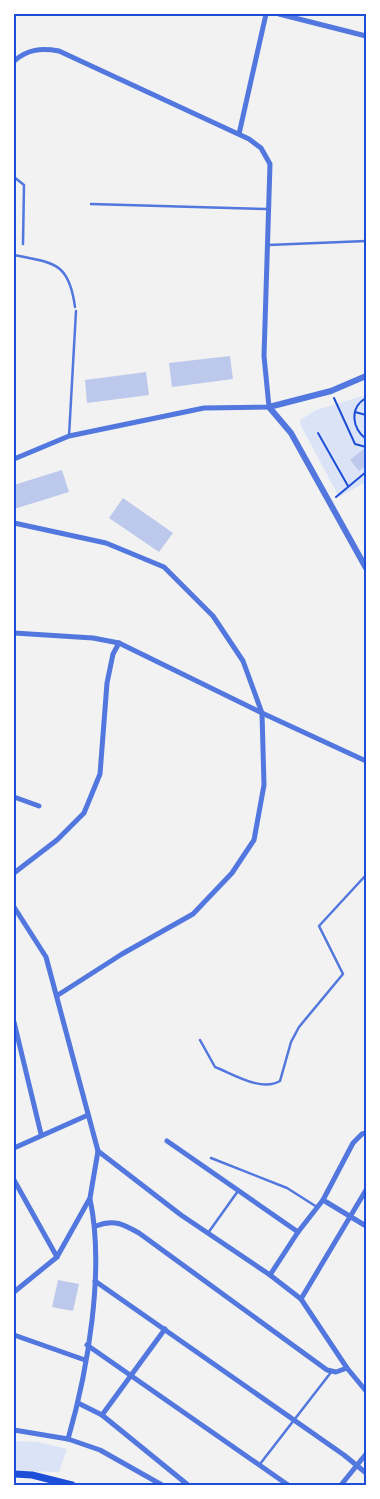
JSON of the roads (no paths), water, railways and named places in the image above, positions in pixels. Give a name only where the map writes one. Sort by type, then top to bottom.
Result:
[{"type":"main road","points":[[14,1474],[32,1475],[72,1485]]},
{"type":"street","points":[[239,134],[266,14]]},
{"type":"street","points":[[279,14],[366,36]]},
{"type":"street","points":[[14,61],[24,52],[45,48],[59,51],[239,134],[261,148],[270,164],[264,356],[269,407],[291,433],[331,501],[366,568]]},
{"type":"street","points":[[14,459],[69,436],[204,408],[269,407],[331,392],[366,376]]},
{"type":"street","points":[[14,523],[106,543],[164,567],[213,616],[243,661],[262,713],[264,785],[254,840],[232,873],[193,914],[122,954],[58,995]]},
{"type":"street","points":[[14,633],[93,638],[119,643],[262,713],[366,761]]},
{"type":"street","points":[[14,873],[57,840],[84,813],[100,774],[107,683],[114,654],[119,643]]},
{"type":"street","points":[[14,797],[39,806]]},
{"type":"street","points":[[14,907],[46,957],[58,995],[98,1151],[90,1198],[57,1257],[14,1292]]},
{"type":"street","points":[[14,1022],[41,1134]]},
{"type":"street","points":[[14,1148],[41,1134],[88,1115]]},
{"type":"street","points":[[270,1275],[298,1232],[323,1200],[353,1143],[362,1134],[366,1133]]},
{"type":"street","points":[[167,1141],[298,1232]]},
{"type":"street","points":[[98,1151],[208,1233],[301,1298],[347,1368],[366,1391]]},
{"type":"street","points":[[14,1180],[57,1257]]},
{"type":"street","points":[[301,1298],[366,1190]]},
{"type":"street","points":[[68,1439],[78,1403],[86,1360],[95,1281],[96,1226],[90,1198]]},
{"type":"street","points":[[323,1200],[366,1226]]},
{"type":"street","points":[[96,1226],[107,1222],[118,1222],[139,1233],[332,1372],[347,1368]]},
{"type":"street","points":[[95,1281],[294,1420],[366,1473]]},
{"type":"street","points":[[102,1415],[165,1329]]},
{"type":"street","points":[[14,1335],[86,1360]]},
{"type":"street","points":[[87,1345],[288,1485]]},
{"type":"street","points":[[78,1403],[102,1415],[188,1485]]},
{"type":"street","points":[[14,1430],[68,1439],[100,1450],[162,1485]]},
{"type":"street","points":[[342,1485],[366,1454]]},
{"type":"lane","points":[[14,177],[24,185],[23,244]]},
{"type":"lane","points":[[91,204],[269,209]]},
{"type":"lane","points":[[268,245],[366,241]]},
{"type":"lane","points":[[14,255],[50,262],[56,266],[72,285],[75,309],[69,436]]},
{"type":"lane","points":[[200,1040],[215,1067],[262,1085],[272,1085],[280,1081],[292,1042],[300,1026],[343,974],[320,926],[366,875]]},
{"type":"lane","points":[[211,1158],[288,1188],[317,1207]]},
{"type":"lane","points":[[208,1233],[238,1190]]},
{"type":"lane","points":[[260,1464],[332,1372]]}]
